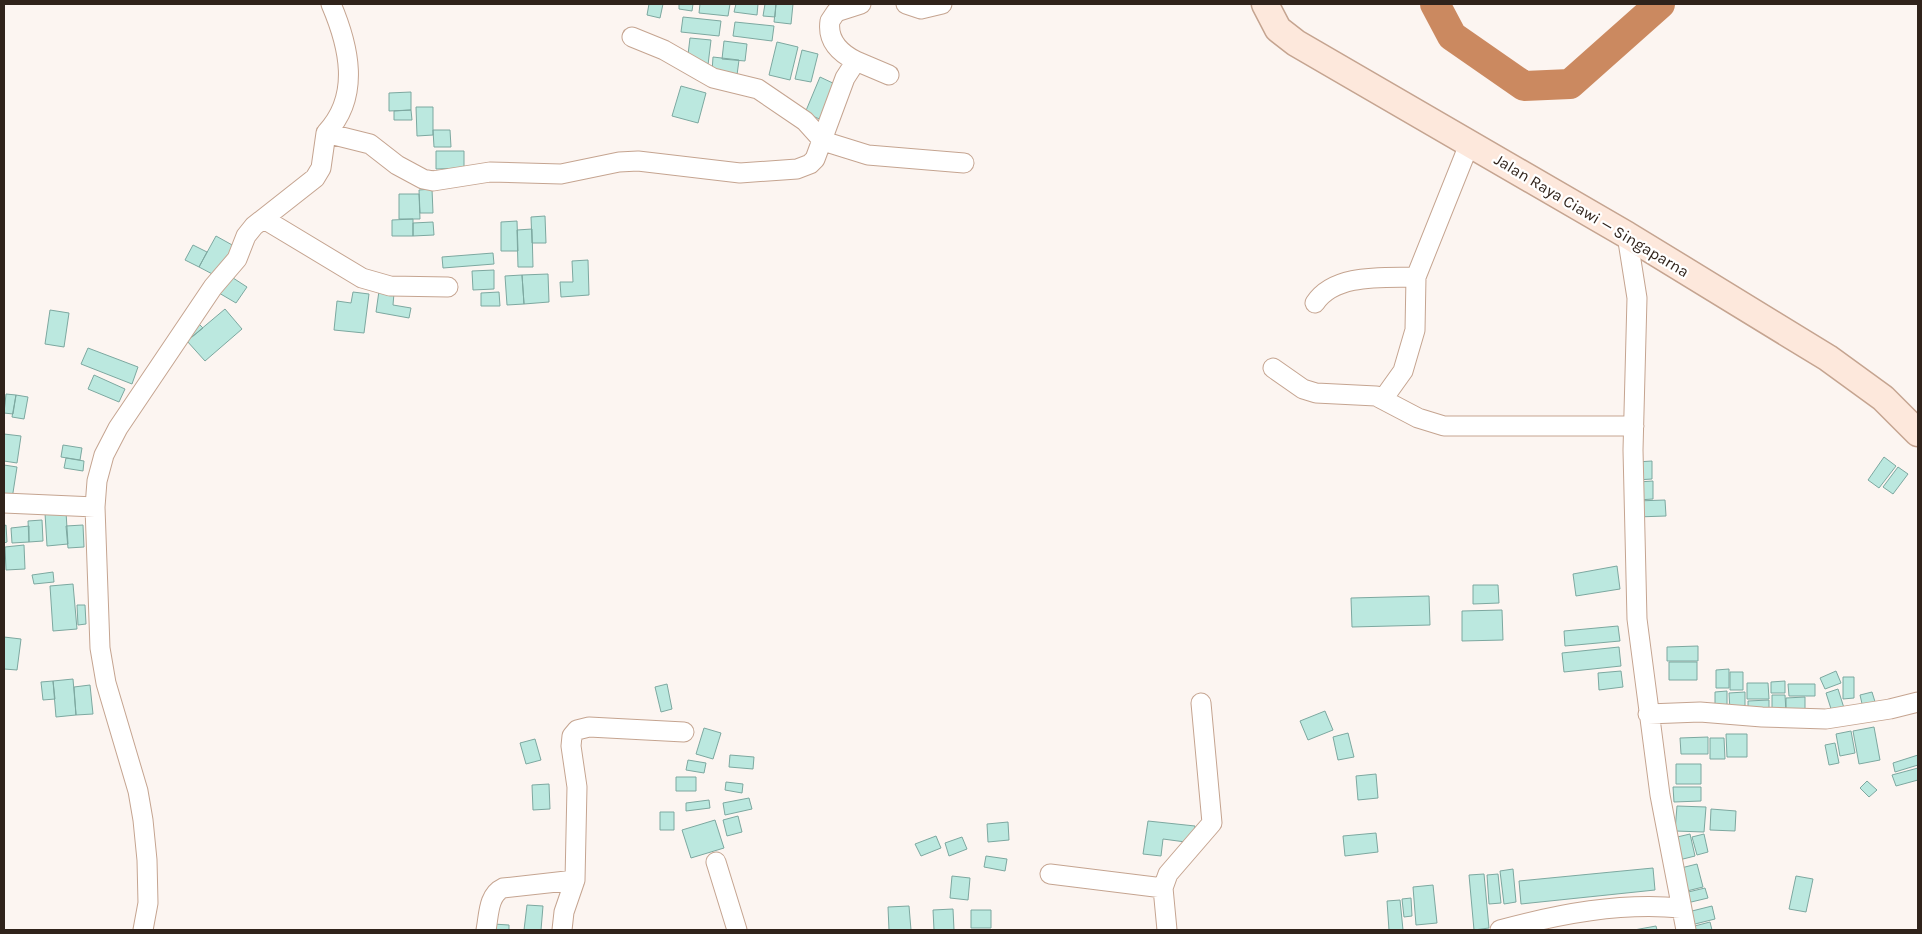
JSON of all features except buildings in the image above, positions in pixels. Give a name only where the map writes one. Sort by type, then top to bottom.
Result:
[{"type":"main road","name":"Jalan Raya Ciawi — Singaparna","points":[[1265,4],[1278,29],[1296,43],[1470,142],[1828,358],[1883,398],[1918,433]]},
{"type":"street","points":[[143,930],[148,903],[144,828],[138,791],[102,667],[94,507],[97,481],[104,455],[118,428],[213,287],[237,258],[246,236],[254,226],[315,178],[321,168],[326,133],[343,109],[349,78],[346,49],[331,4]]},
{"type":"street","points":[[861,4],[852,5],[836,12],[831,17],[829,25],[833,42],[840,53],[889,75]]},
{"type":"street","points":[[906,4],[922,9],[942,4]]},
{"type":"street","points":[[632,37],[664,50],[713,78],[758,89],[805,121],[823,141],[868,155],[964,163]]},
{"type":"street","points":[[326,133],[357,139],[370,144],[402,168],[423,180],[433,181],[490,172],[560,174],[619,162],[638,161],[740,174],[797,169],[810,164],[823,141],[845,78],[856,61]]},
{"type":"street","points":[[1383,399],[1403,371],[1415,330],[1416,277],[1470,142]]},
{"type":"street","points":[[264,219],[362,278],[390,286],[448,287]]},
{"type":"street","points":[[1627,236],[1638,298],[1634,426],[1637,619],[1660,795],[1686,930]]},
{"type":"street","points":[[1315,303],[1329,290],[1358,280],[1416,277]]},
{"type":"street","points":[[1273,368],[1303,389],[1316,393],[1368,394],[1383,399],[1418,418],[1444,426],[1634,426]]},
{"type":"street","points":[[4,503],[94,507]]},
{"type":"street","points":[[1648,714],[1700,712],[1762,717],[1826,719],[1890,709],[1918,702]]},
{"type":"street","points":[[1167,930],[1163,888],[1168,874],[1212,823],[1201,703]]},
{"type":"street","points":[[562,930],[564,912],[575,880],[577,787],[571,746],[572,736],[577,730],[589,727],[684,732]]},
{"type":"street","points":[[716,862],[737,930]]},
{"type":"street","points":[[1050,874],[1163,888]]},
{"type":"street","points":[[486,930],[490,905],[498,891],[503,888],[575,880]]},
{"type":"street","points":[[1500,930],[1565,915],[1609,909],[1655,906],[1682,908]]},
{"type":"waterway","points":[[1435,4],[1452,36],[1524,86],[1570,84],[1660,4]]}]
